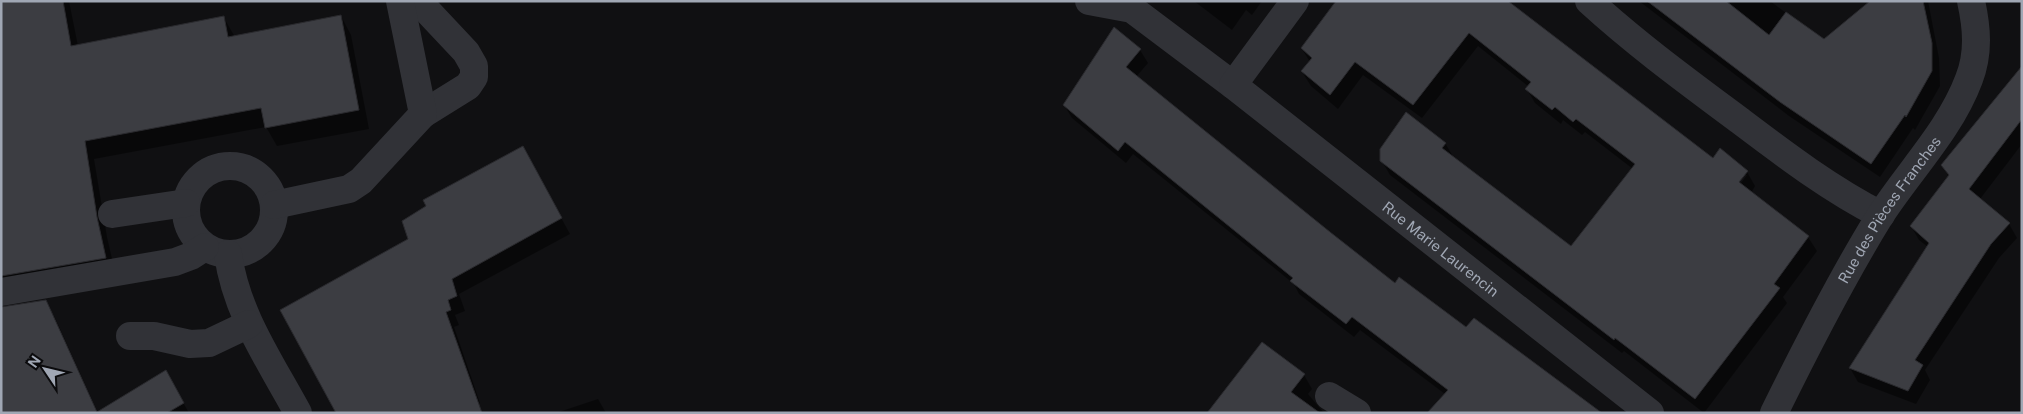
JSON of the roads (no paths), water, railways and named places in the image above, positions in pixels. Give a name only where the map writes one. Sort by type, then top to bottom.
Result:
[{"type":"street","points":[[400,1],[423,114]]},
{"type":"street","points":[[274,205],[348,189],[367,176],[423,114],[468,86],[474,77],[474,66],[466,52],[418,1]]},
{"type":"street","name":"Rue Marie Laurencin","points":[[1090,1],[1132,8],[1233,85],[1650,413]]},
{"type":"street","points":[[1233,85],[1295,1]]},
{"type":"street","points":[[1589,1],[1659,60],[1789,157],[1859,204],[1881,215]]},
{"type":"street","name":"Rue des Pièces Franches","points":[[1774,413],[1826,309],[1881,215],[1950,118],[1969,80],[1977,48],[1971,1]]},
{"type":"street","points":[[1,292],[175,262],[191,256],[216,251],[241,254],[263,240],[270,230],[274,218],[274,205],[271,193],[255,173],[231,166],[212,170],[197,180],[190,190],[185,215],[189,228],[195,238],[216,251],[231,279],[240,308],[298,413]]},
{"type":"street","points":[[112,214],[186,203]]},
{"type":"street","points":[[130,336],[154,336],[190,344],[208,343],[249,324]]},
{"type":"street","points":[[1329,396],[1356,413]]}]
